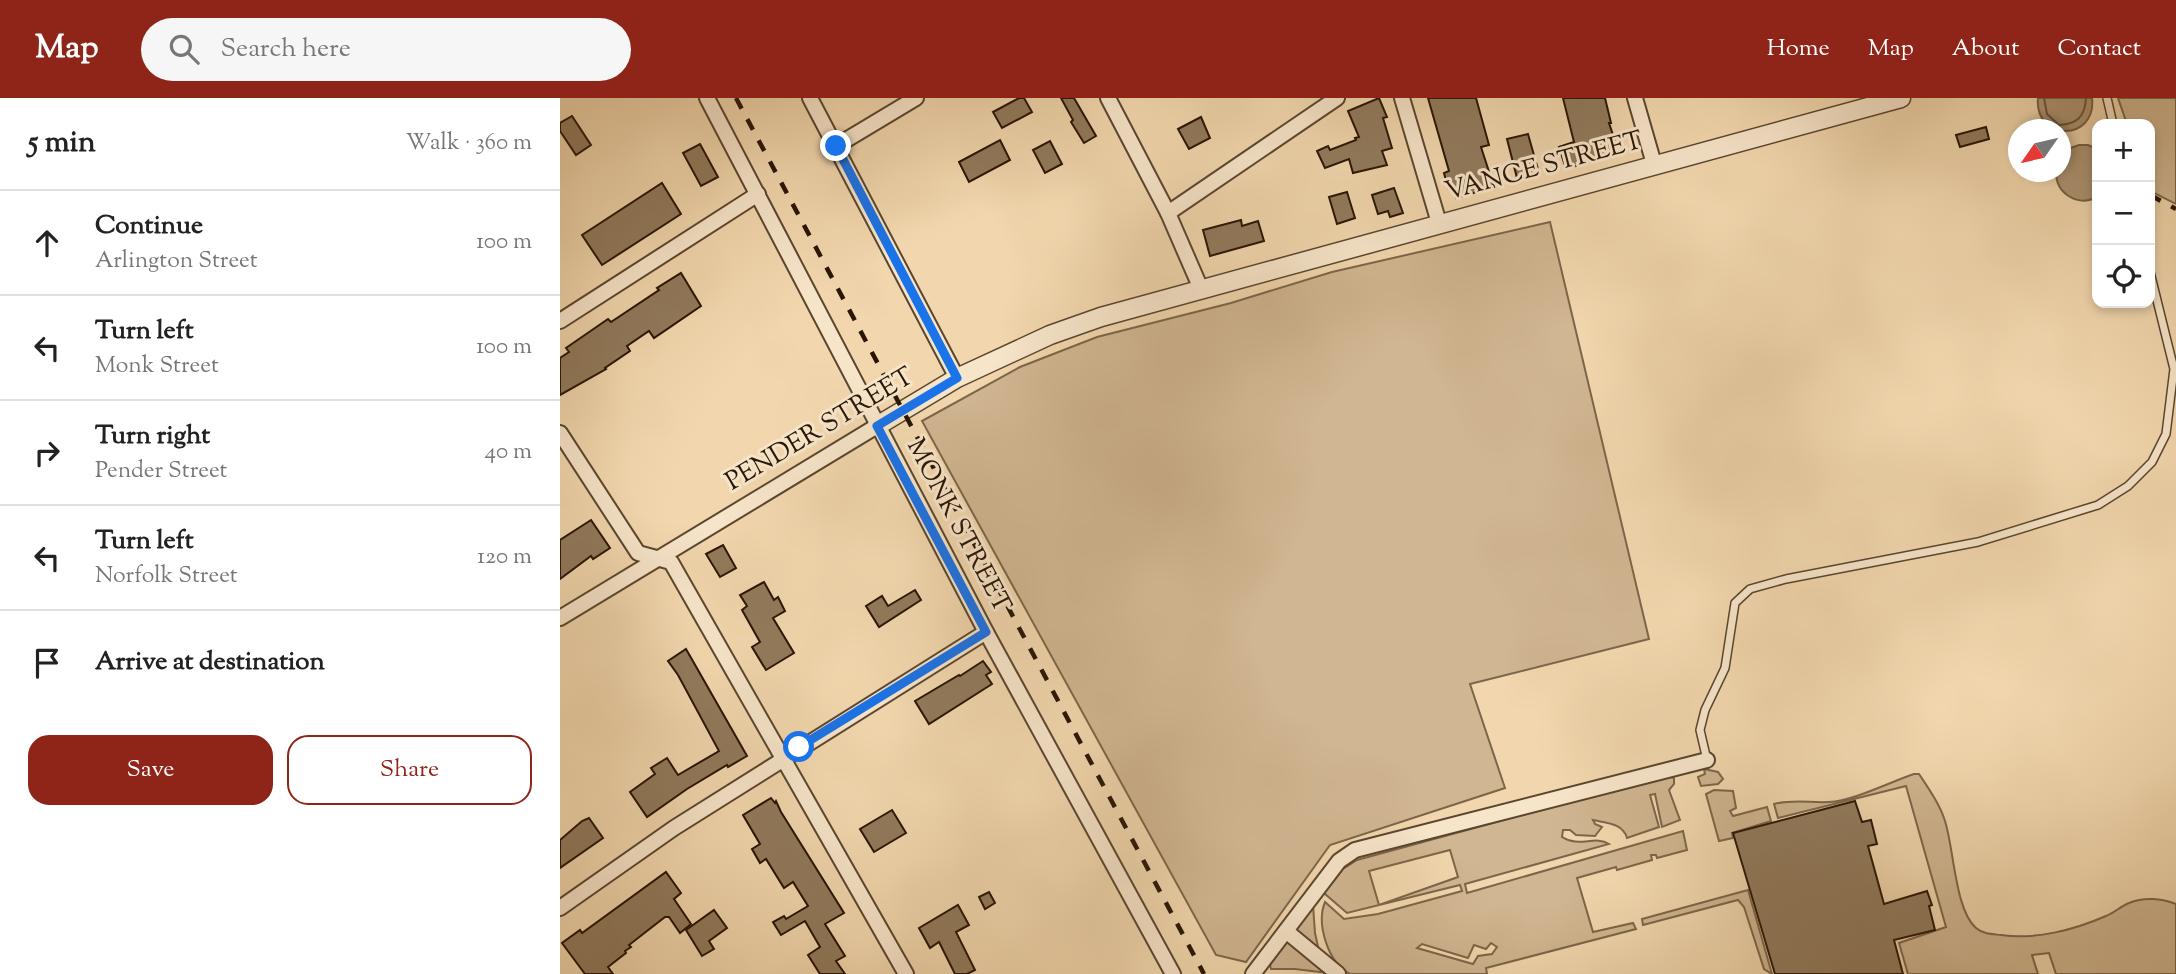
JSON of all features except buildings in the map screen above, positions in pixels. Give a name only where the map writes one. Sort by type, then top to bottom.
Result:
[{"type":"street","name":"MONK STREET","points":[[706,98],[986,632],[1173,974]]},
{"type":"street","points":[[810,98],[957,378]]},
{"type":"street","points":[[836,146],[916,98]]},
{"type":"street","points":[[1108,98],[1168,214],[1201,289]]},
{"type":"street","points":[[1168,214],[1337,98]]},
{"type":"street","points":[[1402,98],[1439,223]]},
{"type":"street","points":[[1635,98],[1654,164]]},
{"type":"street","name":"VANCE STREET","points":[[1201,289],[1864,103],[1901,98]]},
{"type":"street","points":[[560,321],[758,194]]},
{"type":"street","name":"PENDER STREET","points":[[560,618],[957,378],[1101,317],[1201,289]]},
{"type":"street","points":[[560,433],[638,553],[671,562],[906,974]]},
{"type":"street","points":[[560,908],[622,863],[986,632]]},
{"type":"street","points":[[1253,974],[1339,861],[1355,850],[1707,760]]},
{"type":"street","points":[[1286,931],[1338,974]]},
{"type":"lane","points":[[2107,98],[2112,119]]},
{"type":"lane","points":[[1707,760],[1700,730],[1705,710],[1725,668],[1735,603],[1750,589],[1786,579],[1978,542],[2086,509],[2098,505],[2128,486],[2152,462],[2166,434],[2174,369],[2155,292]]},
{"type":"shaded area","points":[[2118,98],[2176,98],[2176,204],[2155,194],[2155,119],[2125,119]]},
{"type":"shaded area","points":[[1550,222],[1649,639],[1470,684],[1505,788],[1330,845],[1246,962],[1216,955],[922,421],[1020,367],[1097,337],[1231,303],[1332,272]]},
{"type":"shaded area","points":[[1704,769],[1718,772],[1723,779],[1718,784],[1701,786],[1698,777],[1705,774]]},
{"type":"shaded area","points":[[1919,774],[1943,815],[1959,894],[1969,919],[1976,928],[1994,934],[2041,935],[2094,921],[2134,901],[2165,900],[2176,904],[2176,974],[2056,974],[2049,953],[2032,955],[2038,974],[1908,974],[1899,943],[1946,927],[1906,786],[1778,818],[1774,804],[1839,801]]},
{"type":"shaded area","points":[[1666,776],[1674,778],[1674,784],[1669,790],[1680,820],[1662,827],[1655,794],[1650,795],[1659,827],[1627,838],[1622,829],[1593,820],[1602,827],[1595,836],[1576,835],[1570,830],[1563,830],[1562,837],[1568,840],[1609,844],[1465,884],[1467,893],[1683,831],[1687,850],[1657,858],[1656,855],[1651,855],[1652,860],[1577,878],[1593,932],[1633,923],[1636,929],[1486,968],[1487,974],[1350,974],[1342,969],[1330,952],[1323,932],[1325,902],[1344,919],[1378,914],[1462,891],[1460,885],[1347,913],[1324,893],[1343,869],[1357,860]],"holes":[[[1450,850],[1458,877],[1379,905],[1369,871]],[[1491,943],[1497,947],[1492,954],[1478,956],[1473,964],[1417,948],[1422,944],[1468,958],[1474,945],[1486,949]]]},
{"type":"shaded area","points":[[1714,790],[1733,791],[1736,808],[1730,811],[1733,816],[1767,807],[1771,821],[1732,833],[1733,838],[1719,841],[1706,794]]},
{"type":"shaded area","points":[[1748,890],[1772,974],[1764,969],[1744,907],[1738,900],[1643,925],[1642,919]]},
{"type":"shaded area","points":[[1313,905],[1315,933],[1319,951],[1295,930]]},
{"type":"shaded area","points":[[1287,942],[1297,945],[1328,973],[1271,969],[1270,965]]},
{"type":"water","points":[[2038,98],[2092,98],[2091,112],[2085,123],[2076,129],[2071,130],[2071,119],[2043,119],[2039,112]]},
{"type":"water","points":[[2079,145],[2092,147],[2090,200],[2069,196],[2058,182],[2071,182],[2071,148]]},
{"type":"railway","points":[[736,98],[1204,974]]},
{"type":"railway","points":[[2155,198],[2176,209]]},
{"type":"route","points":[[799,747],[986,632],[877,426],[957,378],[836,146]]}]
